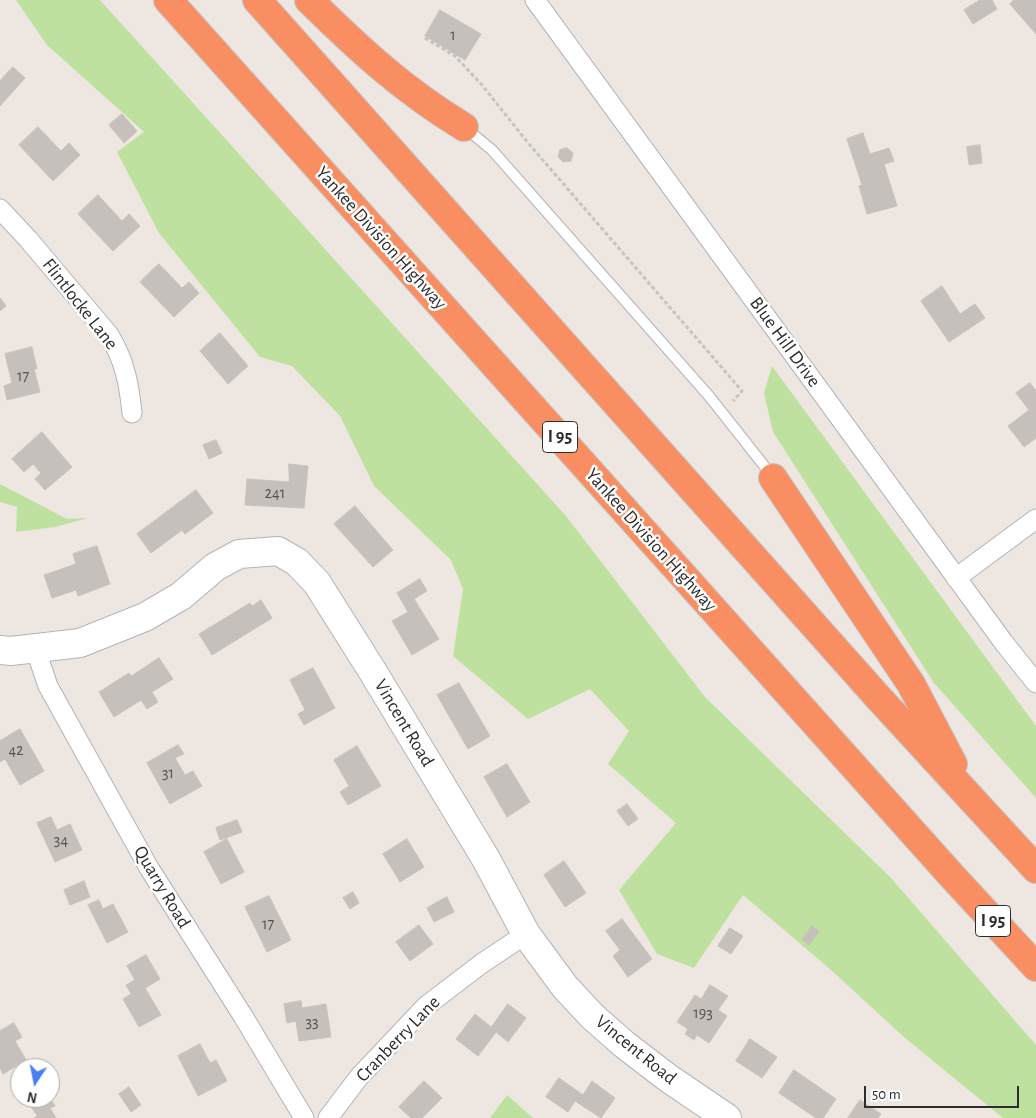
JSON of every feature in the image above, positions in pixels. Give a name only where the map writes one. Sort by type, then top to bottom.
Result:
[{"type":"highway","name":"Yankee Division Highway","points":[[168,0],[944,868],[1036,967]]},
{"type":"highway","points":[[256,0],[1036,869]]},
{"type":"highway","points":[[309,0],[361,51],[388,74],[432,108],[464,127]]},
{"type":"highway","points":[[773,478],[911,684],[971,798]]},
{"type":"street","name":"Blue Hill Drive","points":[[535,0],[956,578],[1036,683]]},
{"type":"street","name":"Flintlocke Lane","points":[[0,209],[28,239],[108,335],[118,351],[128,381],[132,413]]},
{"type":"street","points":[[956,578],[1036,519]]},
{"type":"street","name":"Vincent Road","points":[[0,650],[80,643],[145,617],[181,596],[215,567],[239,554],[278,551],[297,562],[317,583],[486,859],[526,934],[565,987],[625,1045],[668,1078],[727,1118]]},
{"type":"street","name":"Quarry Road","points":[[35,648],[48,686],[149,868],[243,1016],[304,1118]]},
{"type":"street","name":"Cranberry Lane","points":[[328,1118],[359,1078],[426,1006],[481,964],[526,934]]},
{"type":"lane","points":[[464,127],[492,150],[702,388],[773,478]]},
{"type":"path","points":[[425,38],[455,56],[482,85],[529,144],[742,391],[722,413]]},
{"type":"green space","points":[[16,0],[100,0],[566,516],[705,697],[891,878],[1036,1045],[1036,1118],[1003,1118],[905,1038],[831,970],[743,895],[694,968],[657,954],[619,890],[676,823],[608,764],[629,731],[590,689],[528,719],[453,656],[463,589],[451,560],[374,486],[340,416],[292,366],[260,357],[159,233],[117,152],[144,132],[47,45]]},
{"type":"green space","points":[[772,366],[1036,726],[1036,798],[934,683],[773,432],[764,393]]},
{"type":"green space","points":[[0,484],[67,519],[88,518],[55,527],[16,532],[17,507],[0,502]]},
{"type":"green space","points":[[507,1095],[533,1118],[490,1118]]},
{"type":"building","points":[[980,0],[992,0],[997,9],[973,24],[964,10]]},
{"type":"building","points":[[1014,0],[1036,0],[1036,34],[1010,4]]},
{"type":"building","points":[[440,10],[481,34],[465,60],[425,36]]},
{"type":"building","points":[[13,67],[25,78],[0,106],[0,81]]},
{"type":"building","points":[[122,114],[137,131],[124,143],[109,125]]},
{"type":"building","points":[[38,127],[61,151],[69,143],[80,155],[53,181],[19,145]]},
{"type":"building","points":[[863,133],[870,154],[889,148],[894,161],[884,164],[897,206],[867,214],[859,186],[862,185],[847,139]]},
{"type":"building","points":[[980,145],[982,163],[969,165],[967,147]]},
{"type":"building","points":[[567,148],[573,153],[571,161],[563,162],[558,157],[560,150]]},
{"type":"building","points":[[98,195],[122,221],[129,214],[140,226],[113,251],[78,214]]},
{"type":"building","points":[[159,264],[182,288],[189,282],[199,293],[174,317],[140,282]]},
{"type":"building","points":[[942,286],[960,314],[975,304],[985,318],[949,342],[921,301]]},
{"type":"building","points":[[0,298],[6,306],[0,311]]},
{"type":"building","points":[[220,333],[248,366],[228,384],[200,351]]},
{"type":"building","points":[[32,347],[37,369],[34,369],[40,392],[7,400],[4,386],[12,383],[5,354]]},
{"type":"building","points":[[1030,383],[1036,391],[1036,438],[1024,447],[1008,426],[1029,410],[1016,393]]},
{"type":"building","points":[[42,432],[72,467],[45,490],[35,479],[41,473],[33,464],[24,472],[12,459]]},
{"type":"building","points":[[216,440],[222,453],[209,459],[203,445]]},
{"type":"building","points":[[289,464],[308,466],[304,508],[245,505],[247,479],[289,482]]},
{"type":"building","points":[[196,490],[213,513],[185,534],[182,530],[151,553],[137,534]]},
{"type":"building","points":[[355,506],[393,550],[373,567],[334,524]]},
{"type":"building","points":[[97,546],[110,584],[78,596],[76,590],[52,598],[44,575],[76,564],[73,554]]},
{"type":"building","points":[[420,579],[427,591],[414,599],[439,639],[412,655],[392,621],[408,612],[397,593]]},
{"type":"building","points":[[261,600],[272,618],[212,655],[199,634],[250,603],[252,606]]},
{"type":"building","points":[[159,658],[173,679],[152,692],[158,702],[147,709],[141,700],[114,717],[99,692],[129,673],[131,676]]},
{"type":"building","points":[[313,668],[335,708],[304,725],[298,714],[305,710],[290,680]]},
{"type":"building","points":[[459,683],[490,736],[468,749],[437,695]]},
{"type":"building","points":[[20,729],[44,771],[20,785],[5,759],[0,762],[0,741]]},
{"type":"building","points":[[178,745],[184,754],[175,758],[185,775],[193,771],[202,786],[170,804],[147,763]]},
{"type":"building","points":[[357,746],[381,786],[348,805],[340,792],[349,786],[334,760]]},
{"type":"building","points":[[507,764],[530,802],[507,817],[484,777]]},
{"type":"building","points":[[627,804],[638,819],[628,826],[617,811]]},
{"type":"building","points":[[51,817],[57,830],[70,824],[82,850],[55,862],[37,823]]},
{"type":"building","points":[[237,820],[242,832],[220,840],[216,828]]},
{"type":"building","points":[[227,839],[244,872],[221,884],[204,852]]},
{"type":"building","points":[[407,839],[424,867],[400,882],[383,854]]},
{"type":"building","points":[[564,861],[586,893],[565,907],[544,875]]},
{"type":"building","points":[[84,881],[90,897],[70,905],[64,890]]},
{"type":"building","points":[[353,892],[359,903],[350,909],[343,898]]},
{"type":"building","points":[[269,896],[291,940],[267,952],[245,907]]},
{"type":"building","points":[[447,897],[454,912],[434,922],[427,908]]},
{"type":"building","points":[[99,900],[103,909],[113,904],[128,932],[107,943],[88,905]]},
{"type":"building","points":[[622,919],[652,959],[628,977],[613,956],[620,950],[606,931]]},
{"type":"building","points":[[419,925],[433,944],[410,961],[396,942]]},
{"type":"building","points":[[812,926],[819,931],[809,945],[802,940]]},
{"type":"building","points":[[730,928],[743,936],[731,954],[718,946]]},
{"type":"building","points":[[146,955],[160,979],[145,988],[161,1015],[139,1027],[123,999],[131,994],[126,985],[135,980],[127,966]]},
{"type":"building","points":[[710,985],[728,996],[718,1010],[727,1016],[709,1043],[697,1035],[694,1040],[685,1034],[688,1029],[677,1022],[695,995],[701,999]]},
{"type":"building","points":[[301,1001],[302,1008],[326,1004],[331,1037],[299,1041],[296,1021],[287,1023],[284,1004]]},
{"type":"building","points":[[508,1004],[526,1018],[508,1042],[496,1032],[478,1056],[456,1039],[475,1014],[491,1027]]},
{"type":"building","points":[[14,1023],[22,1037],[15,1041],[25,1058],[10,1058],[10,1070],[3,1074],[0,1068],[0,1031]]},
{"type":"building","points":[[750,1039],[777,1057],[762,1078],[736,1061]]},
{"type":"building","points":[[200,1044],[210,1063],[216,1060],[227,1081],[198,1096],[178,1056]]},
{"type":"building","points":[[794,1070],[836,1099],[823,1118],[816,1118],[779,1093]]},
{"type":"building","points":[[559,1078],[583,1095],[592,1081],[615,1098],[601,1118],[575,1101],[568,1112],[546,1097]]},
{"type":"building","points":[[424,1081],[442,1098],[422,1118],[411,1118],[399,1107]]},
{"type":"building","points":[[129,1087],[141,1105],[131,1112],[119,1094]]},
{"type":"building","points":[[860,1100],[881,1114],[878,1118],[848,1118]]},
{"type":"building","points":[[32,1108],[50,1108],[56,1118],[34,1118],[37,1116]]}]
